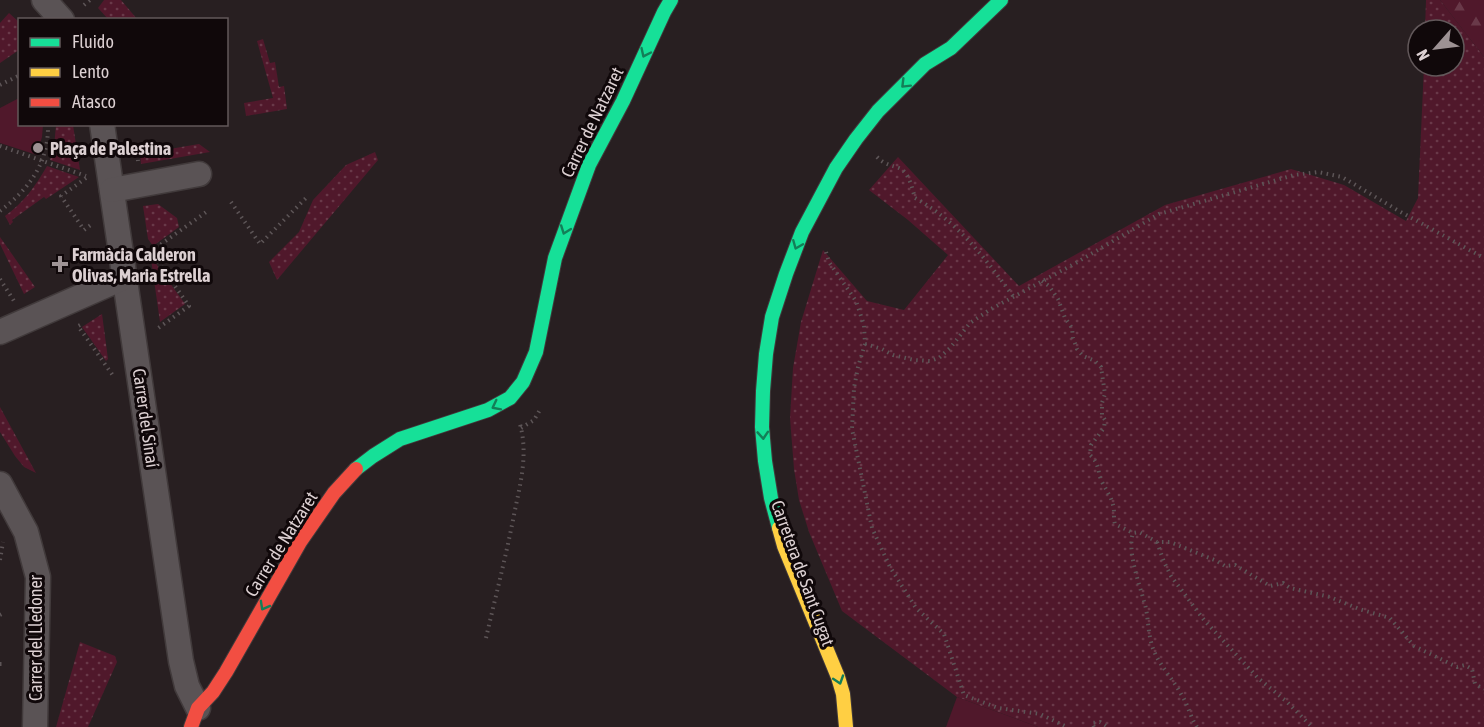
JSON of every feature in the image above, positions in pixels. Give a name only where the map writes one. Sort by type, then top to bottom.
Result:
[{"type":"street","name":"Carrer de Natzaret","points":[[194,718],[226,672],[300,542],[352,472],[400,439],[488,410],[510,399],[523,382],[536,352],[555,258],[589,165],[671,0]]},
{"type":"street","name":"Carretera de Sant Cugat","points":[[846,727],[843,694],[838,677],[784,546],[771,498],[762,427],[766,354],[772,317],[802,232],[837,168],[856,139],[878,111],[925,64],[951,48],[1001,0]]},
{"type":"street","name":"Carretera de Sant Cugat","points":[[935,74],[951,48]]},
{"type":"street","name":"Carrer del Sinaí","points":[[102,126],[181,661],[194,718]]},
{"type":"street","points":[[112,190],[200,174]]},
{"type":"street","points":[[0,332],[125,277]]},
{"type":"street","name":"Carrer del Lledoner","points":[[0,484],[26,532],[38,578],[35,727]]},
{"type":"path","points":[[84,5],[90,0]]},
{"type":"path","points":[[0,85],[18,76]]},
{"type":"path","points":[[0,211],[13,201],[35,176],[43,161],[48,126]]},
{"type":"path","points":[[0,146],[86,177],[61,196],[84,230],[93,224]]},
{"type":"path","points":[[136,148],[139,167]]},
{"type":"path","points":[[874,154],[882,162],[900,169],[907,175],[915,198],[931,206],[966,236],[1014,296]]},
{"type":"path","points":[[865,344],[914,360],[930,361],[939,358],[970,323],[991,309],[1159,214],[1294,175],[1318,172],[1342,177],[1484,258]]},
{"type":"path","points":[[231,202],[260,244],[307,197]]},
{"type":"path","points":[[157,329],[189,306],[149,253],[209,210]]},
{"type":"path","points":[[825,247],[829,262],[856,301],[864,325],[865,344],[854,388],[852,429],[872,528],[890,567],[916,608],[944,634],[964,695],[998,708],[1040,714],[1067,727]]},
{"type":"path","points":[[0,279],[16,304]]},
{"type":"path","points":[[1042,281],[1049,286],[1058,299],[1071,328],[1077,349],[1101,368],[1105,394],[1102,415],[1105,420],[1104,428],[1091,445],[1090,455],[1098,465],[1102,482],[1112,502],[1115,524],[1133,533],[1139,532],[1157,542],[1170,542],[1225,566],[1235,565],[1270,586],[1282,584],[1330,597],[1390,618],[1414,646],[1457,667],[1465,665],[1472,669],[1475,684],[1484,689]]},
{"type":"path","points":[[87,320],[78,326],[116,380]]},
{"type":"path","points":[[486,638],[524,462],[524,444],[510,399]]},
{"type":"path","points":[[1133,533],[1130,540],[1154,651],[1181,694],[1197,727]]},
{"type":"path","points":[[0,560],[3,539],[7,537]]},
{"type":"path","points":[[1157,542],[1172,576],[1204,620],[1258,678],[1312,727]]},
{"type":"path","points":[[1094,727],[1092,723],[1100,722],[1108,727]]},
{"type":"green space","points":[[104,0],[121,0],[136,18],[107,18],[98,8]]},
{"type":"green space","points":[[1426,0],[1440,0],[1454,18],[1425,18]]},
{"type":"green space","points":[[1440,0],[1484,0],[1484,57],[1466,34],[1466,18],[1454,18]]},
{"type":"green space","points":[[9,13],[18,21],[18,51],[0,63],[0,23]]},
{"type":"green space","points":[[1466,34],[1484,57],[1484,727],[1038,727],[957,697],[842,611],[809,532],[799,500],[790,418],[793,368],[801,322],[823,250],[867,301],[904,310],[948,255],[869,190],[898,157],[1019,286],[1165,205],[1291,169],[1344,185],[1406,221],[1418,198],[1423,78],[1466,78]]},
{"type":"green space","points":[[263,39],[270,63],[275,62],[279,87],[284,86],[287,109],[246,116],[244,103],[273,98],[257,41]]},
{"type":"green space","points":[[18,99],[18,126],[43,126],[37,155],[0,143],[0,108]]},
{"type":"green space","points":[[56,126],[73,126],[80,170],[50,160]]},
{"type":"green space","points":[[199,144],[210,152],[141,164],[140,154]]},
{"type":"green space","points":[[375,152],[378,160],[277,280],[269,262],[299,232],[313,200],[346,165]]},
{"type":"green space","points":[[47,166],[79,177],[46,199],[44,197],[12,220],[10,225],[5,216],[29,194]]},
{"type":"green space","points":[[158,204],[177,218],[179,227],[153,246],[148,239],[143,206]]},
{"type":"green space","points":[[0,237],[35,287],[24,294],[0,244]]},
{"type":"green space","points":[[151,259],[185,304],[160,322]]},
{"type":"green space","points":[[102,314],[108,359],[106,361],[82,327]]},
{"type":"green space","points":[[0,407],[36,473],[24,467],[0,432]]},
{"type":"green space","points":[[80,642],[115,656],[117,662],[88,727],[56,727]]},
{"type":"green space","points":[[957,697],[1038,727],[946,727]]},
{"type":"traffic: fast","points":[[356,469],[400,439],[488,410],[510,398],[523,382],[536,352],[555,258],[589,165],[623,101],[671,0]]},
{"type":"traffic: fast","points":[[779,528],[765,461],[762,427],[763,391],[772,317],[802,232],[836,168],[878,111],[925,64],[951,48],[1001,0]]},
{"type":"traffic: slow","points":[[779,528],[784,546],[838,677],[843,694],[846,727]]},
{"type":"traffic: jam","points":[[191,727],[198,708],[213,692],[226,672],[300,542],[334,493],[356,469]]},
{"type":"place","name":"Plaça de Palestina","points":[[38,148]]},
{"type":"place","name":"Farmàcia Calderon Olivas, Maria Estrella","points":[[60,264]]}]
